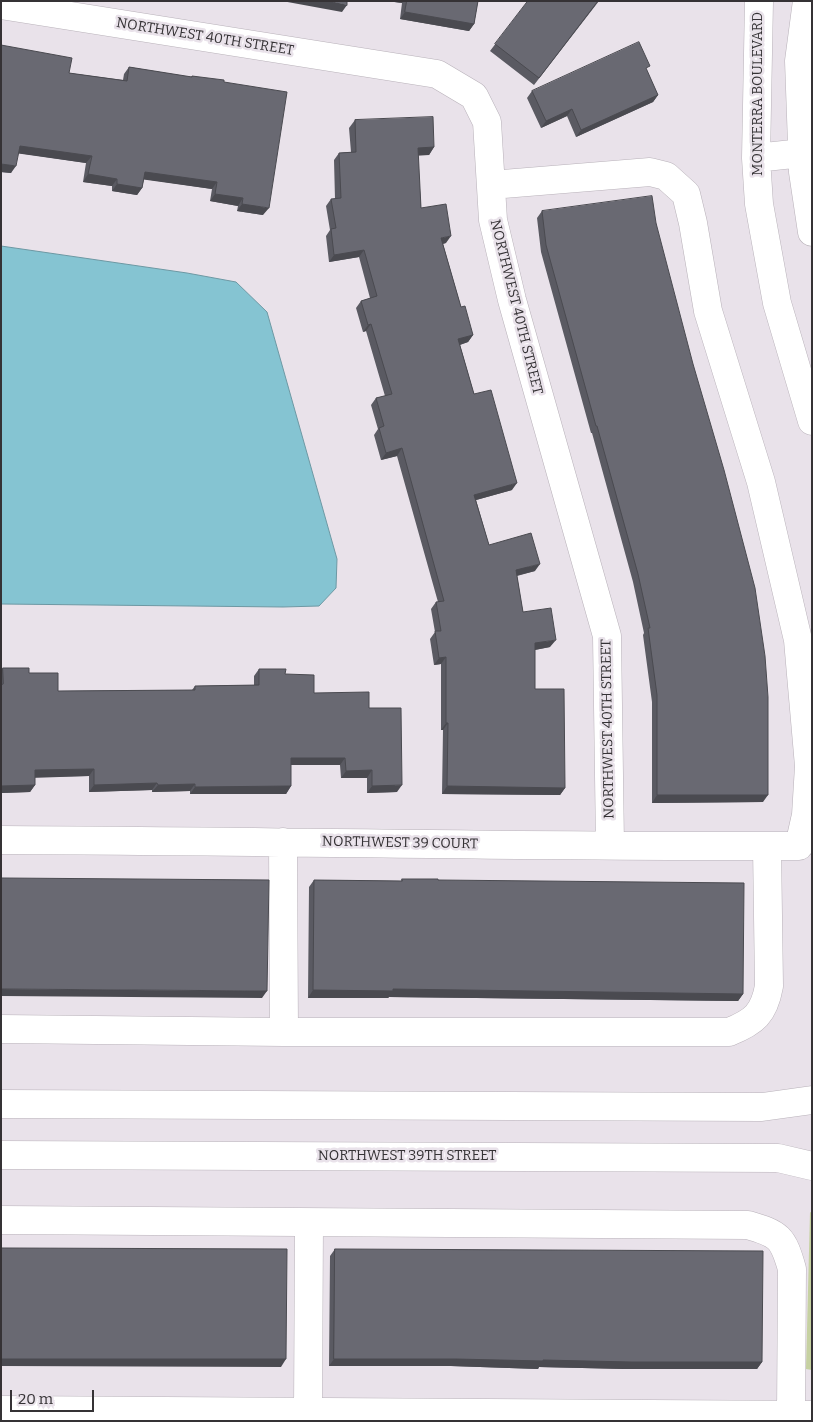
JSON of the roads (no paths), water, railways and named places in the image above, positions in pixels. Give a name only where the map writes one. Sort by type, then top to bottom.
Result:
[{"type":"street","name":"MONTERRA BOULEVARD","points":[[760,1],[756,158],[759,204],[777,303],[812,421]]},
{"type":"street","points":[[807,1],[799,61],[803,172],[812,232]]},
{"type":"street","name":"NORTHWEST 40TH STREET","points":[[1,5],[437,74],[474,96],[487,122],[493,220],[512,300],[607,636],[610,845]]},
{"type":"street","points":[[756,158],[802,153]]},
{"type":"street","name":"NORTHWEST 39 COURT","points":[[1,840],[799,846],[806,815],[809,766],[798,640],[761,482],[708,311],[693,223],[686,194],[666,176],[650,172],[491,185]]},
{"type":"street","points":[[284,842],[284,1032]]},
{"type":"street","points":[[1,1029],[284,1032],[729,1032],[746,1026],[757,1017],[766,1002],[769,986],[767,846]]},
{"type":"street","points":[[1,1104],[762,1107],[812,1100]]},
{"type":"street","name":"NORTHWEST 39TH STREET","points":[[1,1155],[778,1158],[812,1166]]},
{"type":"street","points":[[1,1220],[748,1225],[770,1232],[780,1239],[788,1252],[792,1269],[801,1415],[1,1410]]},
{"type":"street","points":[[308,1412],[309,1223]]},
{"type":"water","points":[[1,246],[236,282],[267,312],[337,559],[336,588],[319,606],[1,604]]}]
